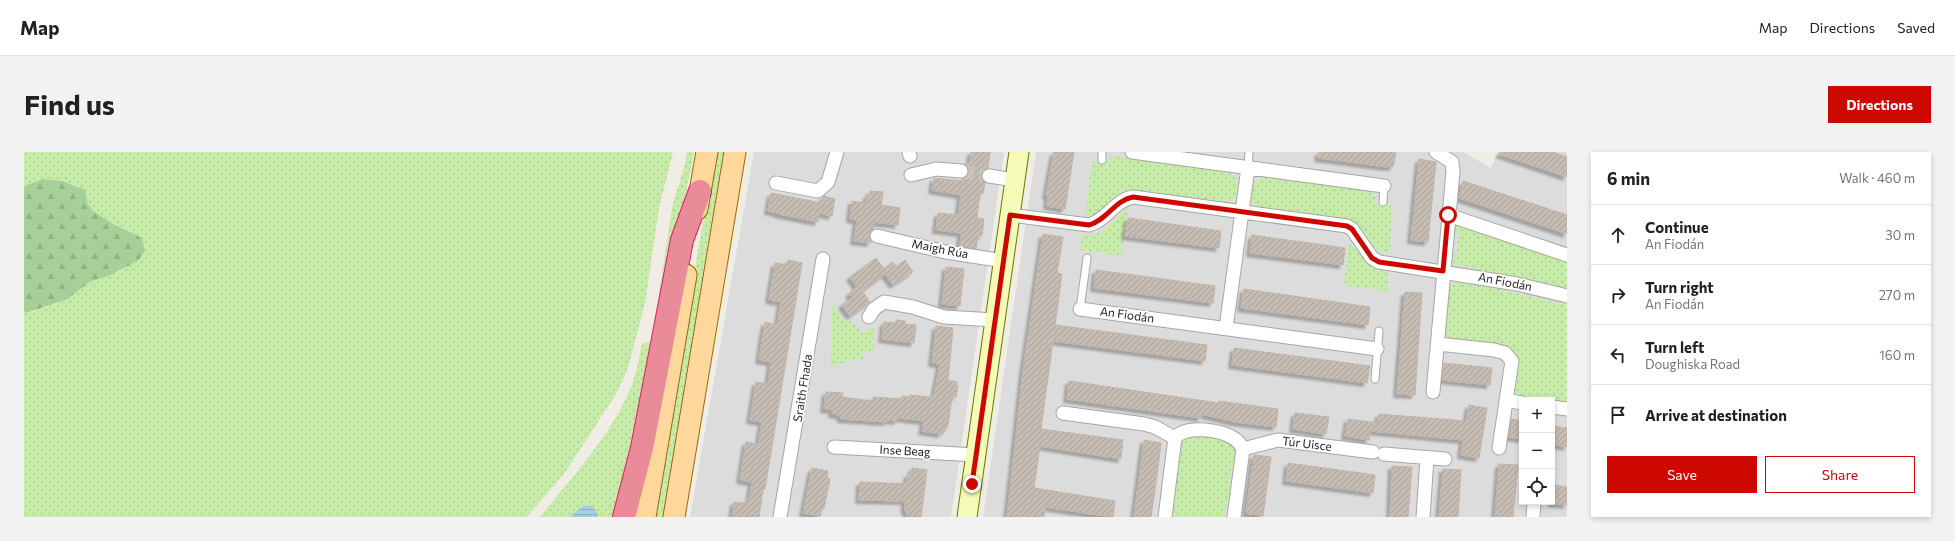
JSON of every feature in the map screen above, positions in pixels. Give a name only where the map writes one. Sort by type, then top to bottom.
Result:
[{"type":"highway","points":[[624,517],[642,448],[682,240],[700,192]]},
{"type":"main road","points":[[645,517],[707,152]]},
{"type":"main road","points":[[674,517],[735,152]]},
{"type":"street","points":[[776,184],[818,191],[828,182],[837,152]]},
{"type":"street","points":[[967,517],[1019,152]]},
{"type":"street","points":[[1132,152],[1384,186]]},
{"type":"street","points":[[1433,392],[1452,162],[1436,152]]},
{"type":"street","points":[[1226,328],[1248,168]]},
{"type":"street","points":[[911,175],[936,169],[961,171]]},
{"type":"street","points":[[989,176],[1015,180]]},
{"type":"street","name":"An Fiodán","points":[[1010,215],[1089,225],[1104,218],[1126,198],[1133,197],[1347,226],[1352,229],[1372,258],[1379,262],[1517,284],[1567,296]]},
{"type":"street","points":[[1448,215],[1567,255]]},
{"type":"street","name":"Maigh Rúa","points":[[877,236],[946,252],[1004,261]]},
{"type":"street","name":"Sraith Fhada","points":[[780,517],[823,259]]},
{"type":"street","points":[[869,317],[874,309],[884,302],[913,307],[944,317],[995,320]]},
{"type":"street","name":"An Fiodán","points":[[1080,309],[1377,349]]},
{"type":"street","points":[[1438,344],[1494,350],[1505,353],[1512,361],[1499,448]]},
{"type":"street","points":[[1506,400],[1519,402]]},
{"type":"street","points":[[1555,408],[1567,410]]},
{"type":"street","points":[[1063,413],[1144,424],[1155,427],[1175,438]]},
{"type":"street","points":[[1165,517],[1175,438],[1178,434],[1186,430],[1195,429],[1225,434],[1239,442],[1243,449],[1234,517]]},
{"type":"street","name":"Túr Uisce","points":[[1243,449],[1278,440],[1445,460]]},
{"type":"street","name":"Inse Beag","points":[[834,447],[976,454]]},
{"type":"street","points":[[1422,517],[1427,458]]},
{"type":"street","points":[[1533,517],[1534,505]]},
{"type":"lane","points":[[1102,152],[1102,160]]},
{"type":"lane","points":[[1248,168],[1249,152]]},
{"type":"lane","points":[[1383,202],[1384,186]]},
{"type":"lane","name":"An Fiodán","points":[[1080,309],[1087,258]]},
{"type":"lane","points":[[1375,378],[1379,332]]},
{"type":"shaded area","points":[[754,152],[1004,152],[951,517],[690,517]]},
{"type":"shaded area","points":[[1036,152],[1463,152],[1491,168],[1498,152],[1567,152],[1567,517],[983,517]]},
{"type":"green space","points":[[24,152],[673,152],[659,208],[645,303],[628,368],[616,394],[564,474],[527,517],[24,517],[24,311],[26,313],[32,312],[68,299],[89,282],[108,276],[138,261],[132,232],[113,224],[92,210],[88,204],[87,197],[75,185],[63,181],[43,179],[24,186]]},
{"type":"green space","points":[[687,152],[694,152],[620,517],[540,517],[578,471],[613,422],[623,405],[633,382],[642,343],[652,342],[672,208]]},
{"type":"green space","points":[[715,152],[729,152],[666,517],[652,517]]},
{"type":"green space","points":[[1112,156],[1230,171],[1230,174],[1237,182],[1236,194],[1232,200],[1227,201],[1227,203],[1126,190],[1117,195],[1093,219],[1085,213],[1092,161],[1106,163]]},
{"type":"green space","points":[[1261,176],[1370,191],[1375,197],[1376,204],[1393,206],[1389,253],[1375,248],[1361,229],[1350,220],[1256,207],[1256,205],[1249,198],[1254,182],[1260,179]]},
{"type":"green space","points":[[43,179],[63,181],[85,190],[88,204],[92,210],[113,224],[137,235],[142,239],[145,251],[138,261],[108,276],[89,282],[68,299],[26,313],[24,311],[24,186]]},
{"type":"green space","points":[[1128,207],[1121,255],[1080,250],[1082,236],[1101,233]]},
{"type":"green space","points":[[1458,225],[1567,261],[1567,289],[1452,264],[1449,253],[1457,254],[1459,233],[1451,232],[1454,227]]},
{"type":"green space","points":[[1349,242],[1372,268],[1388,272],[1387,291],[1344,285]]},
{"type":"green space","points":[[1454,282],[1503,290],[1567,305],[1567,404],[1555,402],[1555,397],[1529,397],[1518,395],[1515,391],[1507,348],[1500,345],[1448,338],[1444,332],[1448,287],[1450,287]]},
{"type":"green space","points":[[832,304],[842,319],[854,323],[862,334],[874,326],[874,351],[865,350],[864,359],[854,359],[831,367]]},
{"type":"green space","points":[[1190,434],[1224,438],[1235,445],[1237,453],[1237,466],[1231,470],[1229,486],[1233,488],[1231,503],[1226,505],[1224,517],[1167,517],[1173,514],[1176,497],[1171,493],[1173,480],[1177,477],[1181,451],[1177,449],[1178,442]]},
{"type":"water","points":[[583,506],[592,506],[598,514],[598,517],[570,517]]},
{"type":"building","points":[[971,152],[990,152],[988,168],[983,171],[981,175],[985,183],[983,194],[980,193],[977,218],[984,219],[982,236],[978,235],[976,249],[960,246],[961,233],[936,230],[938,213],[958,215],[961,195],[932,190],[934,178],[963,181],[969,172],[968,167],[965,164],[970,163]]},
{"type":"building","points":[[1054,152],[1074,152],[1065,209],[1047,206],[1048,196],[1046,195]]},
{"type":"building","points":[[1319,152],[1396,152],[1393,167],[1388,167],[1318,158]]},
{"type":"building","points":[[1500,152],[1552,152],[1567,157],[1567,177],[1499,154]]},
{"type":"building","points":[[1419,159],[1436,162],[1428,242],[1411,240]]},
{"type":"building","points":[[1463,181],[1567,215],[1567,234],[1459,198]]},
{"type":"building","points":[[870,191],[883,192],[881,205],[900,208],[898,225],[874,222],[873,229],[869,235],[871,243],[854,241],[857,220],[850,219],[852,201],[866,203],[867,195],[870,195]]},
{"type":"building","points":[[771,193],[821,203],[824,196],[835,199],[832,216],[819,213],[818,222],[768,211]]},
{"type":"building","points":[[1128,218],[1221,231],[1219,248],[1125,236]]},
{"type":"building","points":[[1043,234],[1063,237],[1057,273],[1062,274],[1055,325],[1207,345],[1205,361],[1053,341],[1041,429],[1123,440],[1121,459],[1040,446],[1034,488],[1115,501],[1113,517],[1045,507],[1044,517],[1007,517],[1023,371]]},
{"type":"building","points":[[1252,235],[1345,248],[1343,265],[1250,253]]},
{"type":"building","points":[[876,258],[884,269],[893,262],[896,267],[905,260],[913,272],[893,285],[885,274],[862,291],[870,302],[850,316],[842,305],[852,298],[849,294],[857,287],[850,277]]},
{"type":"building","points":[[788,260],[802,263],[765,489],[763,489],[759,517],[732,517],[734,502],[746,504],[747,499],[749,500],[752,482],[740,480],[746,442],[758,444],[762,422],[750,420],[756,382],[768,384],[771,362],[759,360],[765,322],[777,325],[781,302],[769,300],[775,263],[787,265]]},
{"type":"building","points":[[946,267],[964,269],[960,306],[942,304]]},
{"type":"building","points":[[1096,270],[1215,286],[1213,303],[1094,288]]},
{"type":"building","points":[[1244,289],[1370,307],[1368,325],[1241,308]]},
{"type":"building","points":[[1405,292],[1422,293],[1415,395],[1397,394]]},
{"type":"building","points":[[896,320],[905,321],[905,324],[916,325],[914,343],[882,339],[884,322],[896,323]]},
{"type":"building","points":[[936,326],[953,328],[948,380],[957,382],[956,385],[958,386],[956,397],[952,397],[948,426],[945,431],[942,431],[941,434],[922,431],[924,421],[899,418],[897,421],[887,420],[887,422],[841,419],[840,415],[832,414],[833,410],[824,409],[826,392],[843,393],[842,397],[873,401],[873,397],[902,399],[902,396],[910,397],[910,395],[929,397],[934,396],[940,364],[932,363]]},
{"type":"building","points":[[1234,348],[1370,366],[1367,383],[1232,365]]},
{"type":"building","points":[[1444,363],[1492,368],[1490,385],[1442,380]]},
{"type":"building","points":[[1069,381],[1219,403],[1219,401],[1278,409],[1276,427],[1235,422],[1201,414],[1201,418],[1067,399]]},
{"type":"building","points":[[1469,405],[1487,408],[1479,458],[1461,455],[1463,440],[1370,431],[1369,440],[1345,436],[1348,419],[1378,423],[1379,414],[1466,421]]},
{"type":"building","points":[[1295,413],[1329,417],[1326,434],[1293,429]]},
{"type":"building","points":[[1511,419],[1519,420],[1519,439],[1509,437]]},
{"type":"building","points":[[1555,426],[1567,428],[1567,447],[1555,445]]},
{"type":"building","points":[[1144,440],[1161,443],[1157,476],[1151,517],[1134,517]]},
{"type":"building","points":[[1254,455],[1271,457],[1263,516],[1246,513]]},
{"type":"building","points":[[1288,463],[1375,475],[1373,493],[1286,481]]},
{"type":"building","points":[[1499,464],[1518,465],[1513,517],[1495,517]]},
{"type":"building","points":[[1392,466],[1412,467],[1408,517],[1390,517]]},
{"type":"building","points":[[812,468],[828,471],[827,478],[830,479],[824,509],[822,508],[820,516],[803,513]]},
{"type":"building","points":[[912,468],[927,470],[921,517],[907,517],[907,511],[905,511],[905,501],[859,500],[860,482],[906,484],[908,474],[911,474]]},
{"type":"building","points":[[1443,469],[1461,470],[1458,517],[1439,517]]},
{"type":"building","points":[[1555,485],[1567,487],[1567,505],[1555,503]]},
{"type":"tunnel","points":[[961,171],[989,176]]},
{"type":"route","points":[[972,484],[1010,215],[1089,225],[1104,218],[1118,203],[1126,198],[1133,197],[1347,226],[1352,229],[1372,258],[1379,262],[1443,271],[1448,215]]}]
